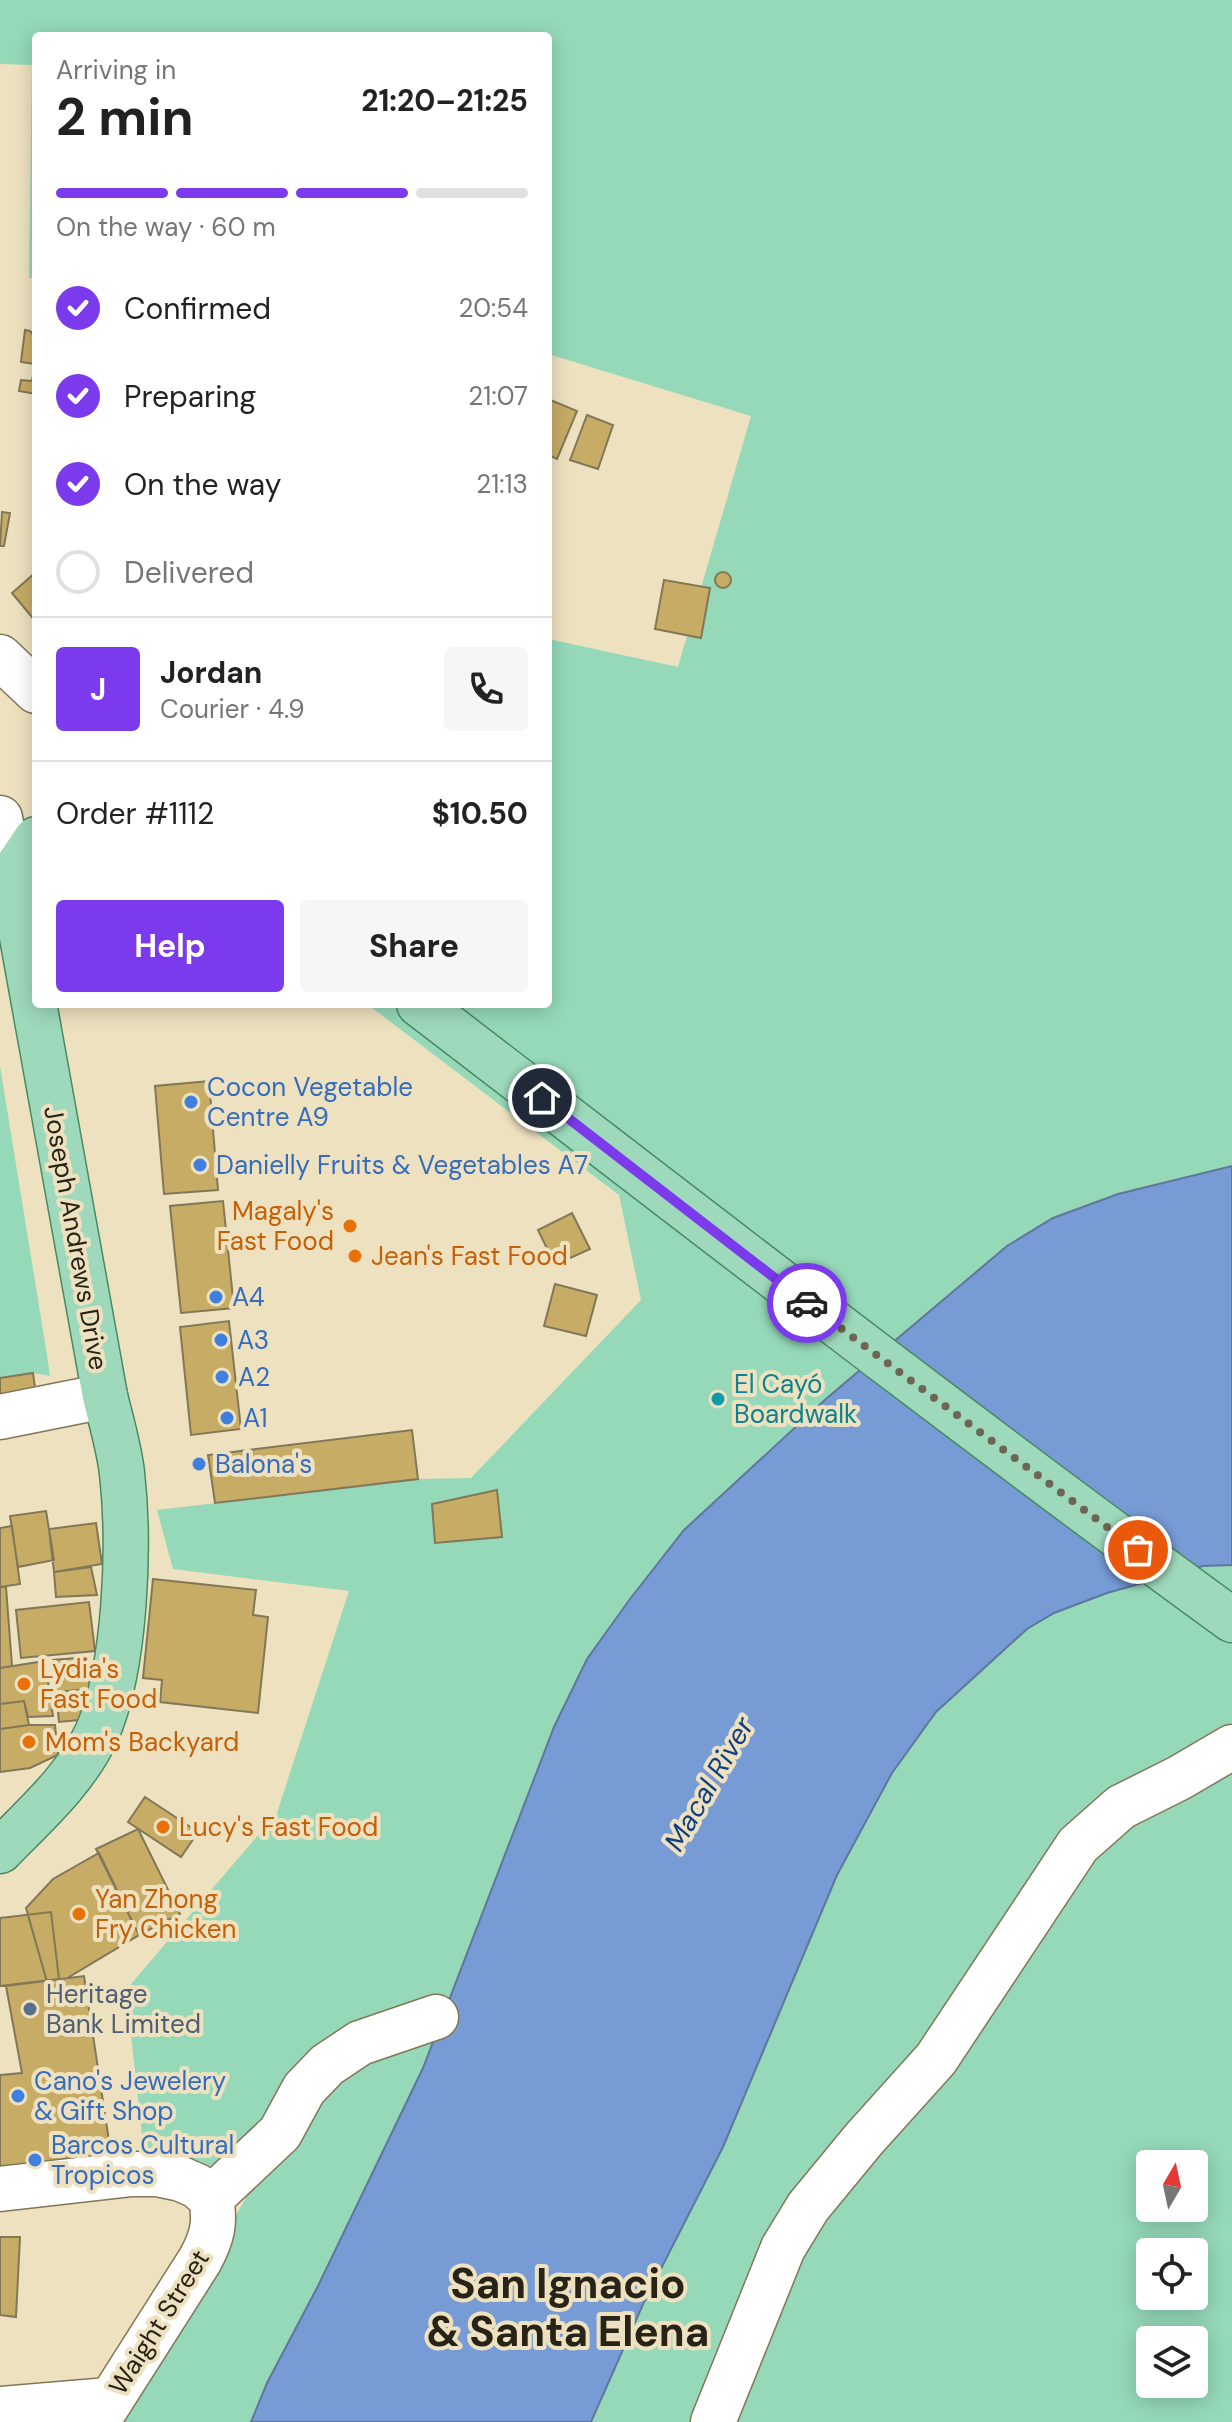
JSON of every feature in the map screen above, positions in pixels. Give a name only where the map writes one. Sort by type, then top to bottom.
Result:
[{"type":"main road","points":[[11,876],[32,845]]},
{"type":"main road","name":"Joseph Andrews Drive","points":[[11,876],[32,992]]},
{"type":"main road","name":"Joseph Andrews Drive","points":[[0,1851],[49,1801],[75,1769],[96,1735],[117,1659],[126,1519],[121,1470],[35,1008]]},
{"type":"main road","points":[[424,1008],[846,1334],[1221,1612]]},
{"type":"street","points":[[0,657],[32,687]]},
{"type":"street","name":"Joseph Andrews Drive","points":[[0,818],[11,876]]},
{"type":"street","points":[[0,1417],[105,1396]]},
{"type":"street","points":[[713,2422],[783,2248],[808,2207],[936,2059],[1078,1845],[1121,1807],[1232,1747]]},
{"type":"street","points":[[0,2189],[157,2174],[197,2186],[211,2198],[280,2133],[304,2089],[327,2065],[360,2043],[436,2017]]},
{"type":"street","name":"Waight Street","points":[[103,2411],[212,2238],[215,2216],[211,2198]]},
{"type":"street","points":[[0,2409],[103,2411]]},
{"type":"green space","points":[[0,0],[1232,0],[1232,1166],[1118,1194],[1007,1246],[827,1398],[684,1530],[630,1599],[587,1659],[554,1727],[423,2068],[318,2286],[267,2383],[251,2422],[121,2422],[258,2176],[144,2153],[126,1990],[277,1813],[349,1591],[173,1569],[157,1510],[418,1479],[471,1478],[641,1300],[619,1195],[372,1008],[552,1008],[552,640],[678,667],[751,416],[552,355],[552,32],[32,32],[32,65],[0,64]]},
{"type":"green space","points":[[32,65],[32,278],[29,278]]},
{"type":"green space","points":[[0,1066],[50,1376],[33,1373],[0,1378]]},
{"type":"green space","points":[[1232,1565],[1232,2422],[591,2422],[644,2302],[723,2147],[837,1875],[892,1773],[936,1712],[1027,1629],[1054,1613],[1107,1593],[1203,1566]]},
{"type":"water","name":"Macal River","points":[[1232,1166],[1232,1565],[1203,1566],[1107,1593],[1054,1613],[1027,1629],[936,1712],[892,1773],[837,1875],[723,2147],[644,2302],[591,2422],[251,2422],[267,2383],[318,2286],[423,2068],[554,1727],[587,1659],[630,1599],[684,1530],[827,1398],[1007,1246],[1053,1218],[1118,1194]]},
{"type":"building","points":[[25,330],[30,331],[32,364],[21,362]]},
{"type":"building","points":[[21,380],[32,381],[32,393],[19,391]]},
{"type":"building","points":[[552,401],[577,411],[557,459],[552,457]]},
{"type":"building","points":[[587,415],[613,425],[598,469],[570,460]]},
{"type":"building","points":[[2,512],[10,513],[4,546],[0,546]]},
{"type":"building","points":[[723,572],[729,574],[729,586],[723,588],[717,586],[715,580],[717,574]]},
{"type":"building","points":[[32,576],[32,617],[12,593]]},
{"type":"building","points":[[664,580],[710,588],[701,638],[655,629]]},
{"type":"building","points":[[209,1081],[218,1190],[164,1194],[155,1086]]},
{"type":"building","points":[[223,1201],[234,1308],[181,1313],[170,1206]]},
{"type":"building","points":[[572,1213],[590,1249],[555,1265],[538,1230]]},
{"type":"building","points":[[555,1284],[597,1295],[586,1336],[544,1326]]},
{"type":"building","points":[[229,1321],[241,1429],[191,1435],[180,1327]]},
{"type":"building","points":[[33,1373],[37,1402],[0,1408],[0,1378]]},
{"type":"building","points":[[412,1430],[418,1479],[215,1503],[208,1455]]},
{"type":"building","points":[[497,1490],[502,1537],[435,1543],[432,1504]]},
{"type":"building","points":[[46,1511],[54,1560],[18,1567],[10,1516]]},
{"type":"building","points":[[96,1523],[102,1564],[54,1572],[49,1529]]},
{"type":"building","points":[[12,1526],[20,1584],[0,1587],[0,1528]]},
{"type":"building","points":[[91,1567],[97,1595],[56,1597],[54,1572]]},
{"type":"building","points":[[153,1579],[256,1590],[253,1615],[268,1617],[258,1713],[160,1702],[162,1680],[143,1678]]},
{"type":"building","points":[[0,1587],[6,1587],[12,1666],[0,1668]]},
{"type":"building","points":[[89,1602],[95,1651],[21,1658],[16,1610]]},
{"type":"building","points":[[87,1657],[90,1689],[56,1692],[53,1660]]},
{"type":"building","name":"Lydia's Fast Food","points":[[45,1661],[53,1716],[28,1717],[24,1701],[0,1704],[0,1668]]},
{"type":"building","points":[[90,1689],[89,1719],[59,1722],[56,1692]]},
{"type":"building","points":[[24,1701],[29,1725],[0,1729],[0,1704]]},
{"type":"building","name":"Mom's Backyard","points":[[55,1725],[58,1755],[30,1768],[0,1772],[0,1729]]},
{"type":"building","name":"Lucy's Fast Food","points":[[145,1797],[198,1832],[181,1857],[128,1822]]},
{"type":"building","points":[[138,1829],[180,1914],[139,1935],[96,1849]]},
{"type":"building","points":[[99,1853],[139,1935],[49,1989],[26,1908],[53,1879]]},
{"type":"building","points":[[51,1912],[59,1979],[0,1986],[0,1918]]},
{"type":"building","points":[[84,1976],[114,2174],[0,2187],[0,2075],[22,2073],[6,1986]]},
{"type":"building","points":[[0,2237],[20,2237],[16,2317],[0,2315]]},
{"type":"way so far","points":[[807,1303],[1138,1550]]},
{"type":"place","name":"Cocon Vegetable Centre A9","points":[[191,1102]]},
{"type":"place","name":"Danielly Fruits & Vegetables A7","points":[[200,1165]]},
{"type":"place","name":"Magaly's Fast Food","points":[[350,1226]]},
{"type":"place","name":"Jean's Fast Food","points":[[355,1256]]},
{"type":"place","name":"A4","points":[[216,1297]]},
{"type":"place","name":"A3","points":[[221,1340]]},
{"type":"place","name":"A2","points":[[222,1377]]},
{"type":"place","name":"El Cayó Boardwalk","points":[[718,1399]]},
{"type":"place","name":"A1","points":[[227,1418]]},
{"type":"place","name":"Balona's","points":[[199,1464]]},
{"type":"place","name":"Lydia's Fast Food","points":[[24,1684]]},
{"type":"place","name":"Mom's Backyard","points":[[29,1742]]},
{"type":"place","name":"Lucy's Fast Food","points":[[163,1827]]},
{"type":"place","name":"Yan Zhong Fry Chicken","points":[[79,1914]]},
{"type":"place","name":"Heritage Bank Limited","points":[[30,2009]]},
{"type":"place","name":"Cano's Jewelery & Gift Shop","points":[[18,2096]]},
{"type":"place","name":"Barcos Cultural Tropicos","points":[[35,2160]]},
{"type":"district","name":"San Ignacio & Santa Elena","points":[[568,2307]]},
{"type":"route","points":[[542,1098],[807,1303]]}]
